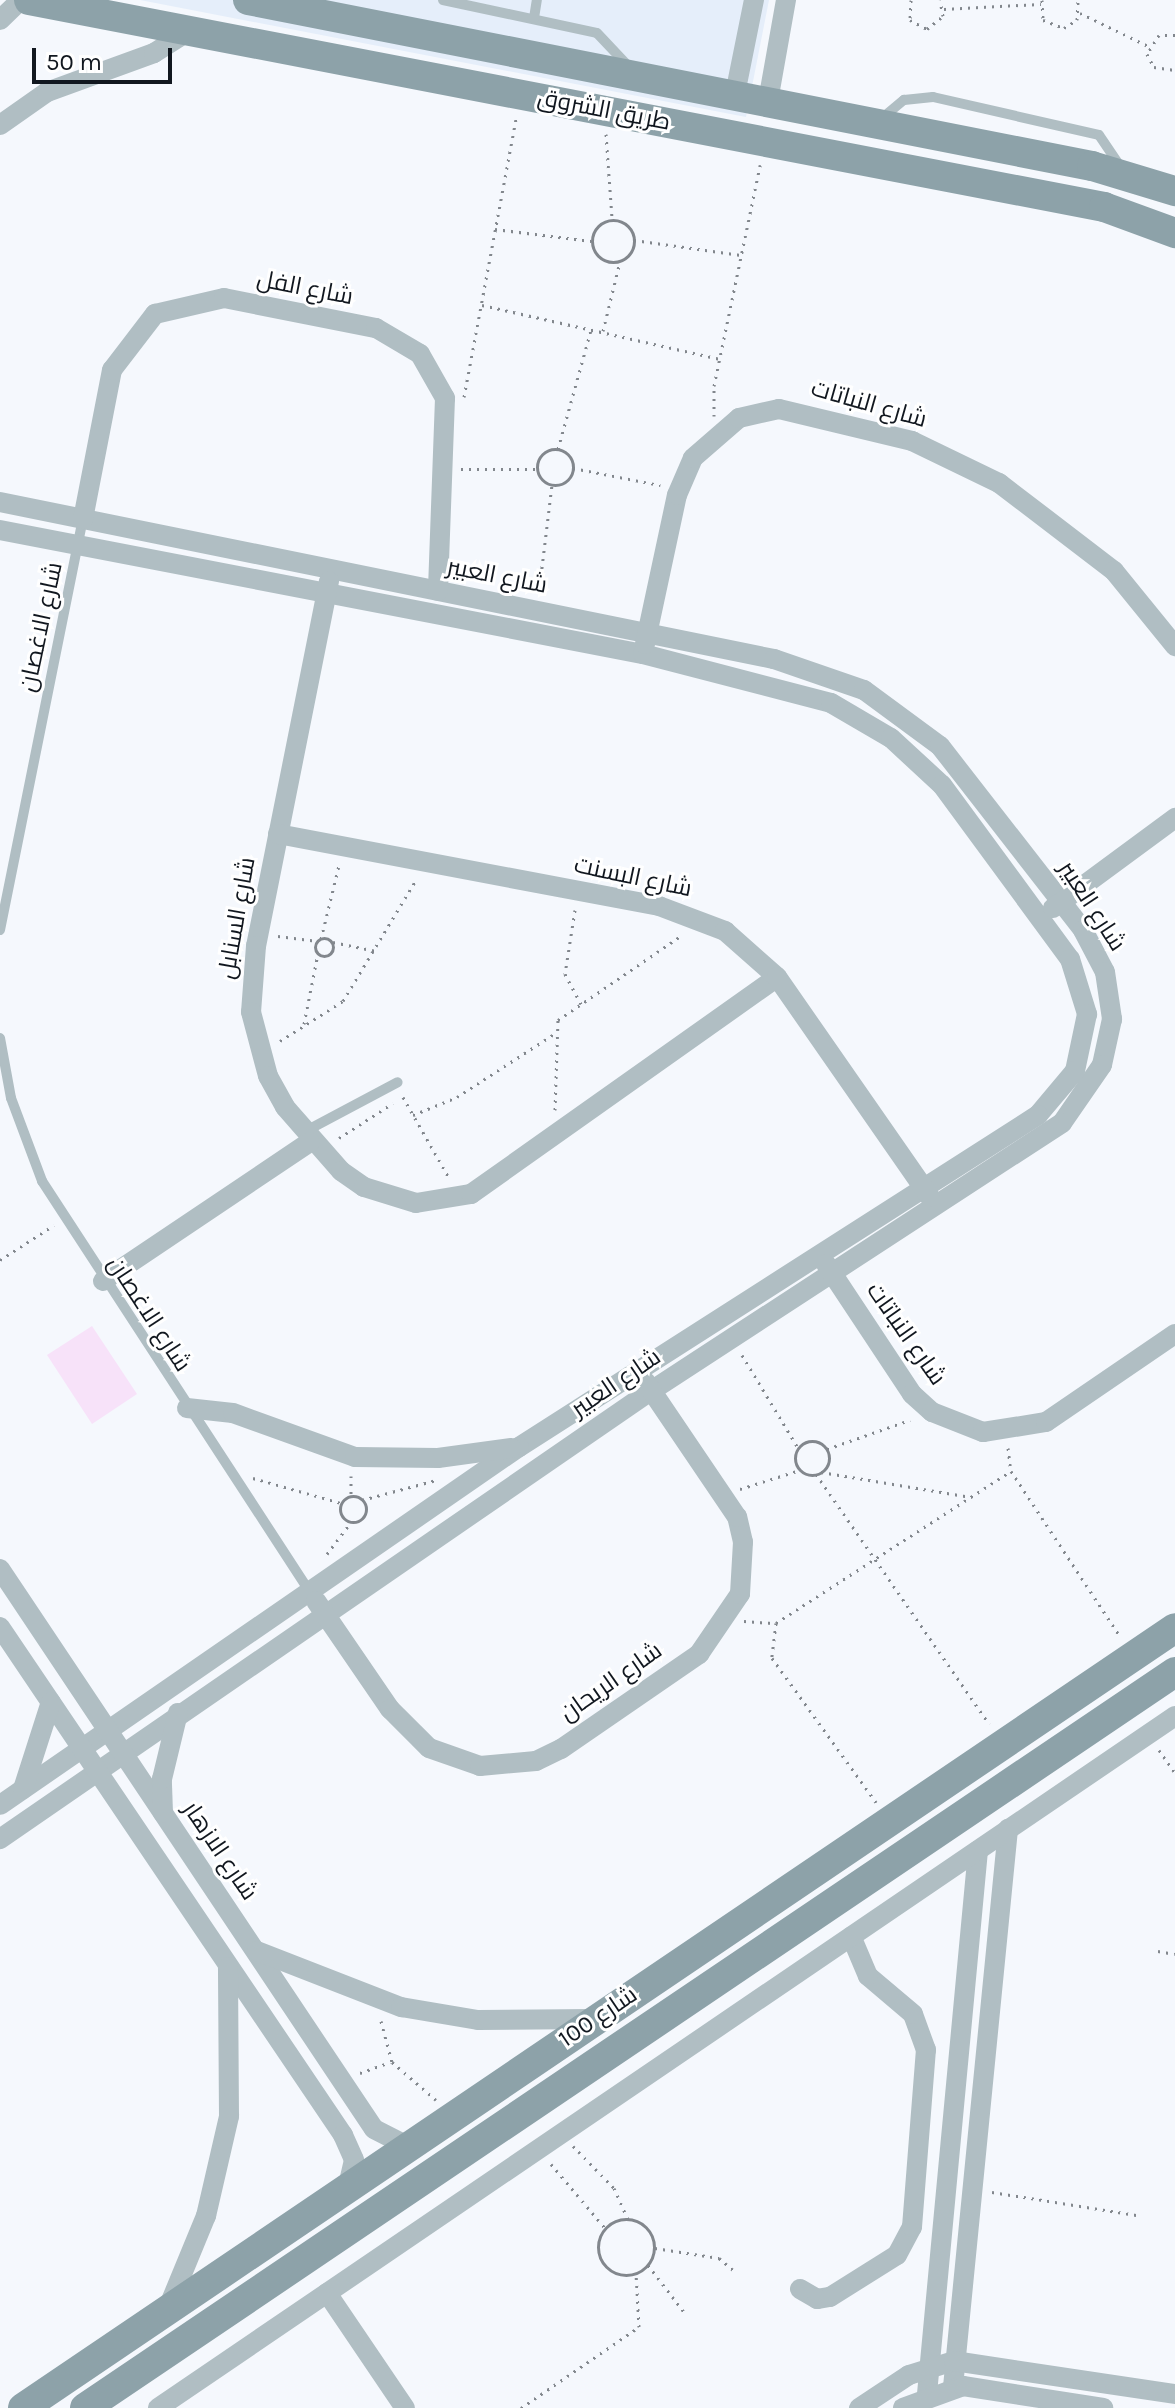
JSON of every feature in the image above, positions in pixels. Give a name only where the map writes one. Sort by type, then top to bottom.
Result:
[{"type":"street","points":[[0,20],[21,0]]},
{"type":"street","name":"طريق الشروق","points":[[29,0],[1104,207],[1175,233]]},
{"type":"street","name":"طريق الشروق","points":[[248,0],[878,123],[1125,174],[1175,191]]},
{"type":"street","points":[[735,94],[754,0]]},
{"type":"street","points":[[768,101],[786,0]]},
{"type":"street","points":[[0,125],[47,92],[154,53],[189,31]]},
{"type":"street","points":[[414,74],[431,58],[425,34]]},
{"type":"street","points":[[460,83],[459,60],[475,44]]},
{"type":"street","name":"شارع الفل","points":[[83,519],[112,370],[137,329],[177,304],[224,298],[392,334],[431,367],[448,415],[438,591]]},
{"type":"street","name":"شارع النباتات","points":[[643,654],[679,489],[693,458],[722,428],[758,412],[799,410],[956,460],[1078,538],[1147,606],[1175,646]]},
{"type":"street","name":"شارع العبير","points":[[0,502],[805,666],[891,706],[961,769],[1062,902],[1105,972],[1112,1019],[1102,1065],[1062,1123],[652,1390],[324,1612],[0,1839]]},
{"type":"street","name":"شارع العبير","points":[[0,530],[643,654],[798,691],[881,732],[942,785],[1040,917],[1084,995],[1086,1034],[1075,1071],[1038,1115],[519,1447],[0,1805]]},
{"type":"street","name":"شارع السنابل","points":[[332,569],[259,933],[251,1012],[260,1053],[310,1142],[389,1198],[460,1197]]},
{"type":"street","points":[[1040,917],[1175,818]]},
{"type":"street","name":"شارع البسنت","points":[[278,834],[703,920],[753,951],[777,977],[936,1207]]},
{"type":"street","points":[[460,1197],[554,1138],[777,977]]},
{"type":"street","points":[[103,1281],[310,1142]]},
{"type":"street","name":"شارع النباتات","points":[[820,1254],[912,1394],[932,1412],[956,1425],[1010,1432],[1062,1413],[1175,1334]]},
{"type":"street","name":"شارع الريحان","points":[[309,1591],[390,1709],[429,1748],[480,1766],[536,1761],[699,1654],[730,1618],[744,1555],[724,1494],[638,1371]]},
{"type":"street","points":[[187,1408],[233,1413],[355,1457],[438,1458],[519,1447]]},
{"type":"street","name":"شارع الازهار","points":[[0,1569],[367,2119],[384,2138],[408,2146]]},
{"type":"street","points":[[0,1627],[343,2135],[354,2160],[348,2186]]},
{"type":"street","name":"شارع 100","points":[[23,2408],[1175,1628]]},
{"type":"street","name":"شارع 100","points":[[85,2408],[1175,1672]]},
{"type":"street","points":[[23,1789],[51,1702]]},
{"type":"street","points":[[163,1813],[164,1768],[178,1713]]},
{"type":"street","points":[[158,2408],[1175,1716]]},
{"type":"street","points":[[953,2387],[1008,1829]]},
{"type":"street","points":[[927,2394],[958,2096],[978,1850]]},
{"type":"street","points":[[800,2289],[826,2299],[897,2255],[910,2235],[924,2094],[919,2025],[906,2004],[868,1976],[851,1936]]},
{"type":"street","points":[[255,1950],[378,2002],[478,2020],[596,2018]]},
{"type":"street","points":[[167,2310],[220,2166],[233,2065],[228,1963]]},
{"type":"street","points":[[504,2080],[524,2109]]},
{"type":"street","points":[[924,2094],[982,2096]]},
{"type":"street","points":[[343,2135],[359,2133],[367,2119]]},
{"type":"street","points":[[915,2192],[947,2197]]},
{"type":"street","points":[[249,2254],[269,2283]]},
{"type":"street","points":[[327,2293],[405,2408]]},
{"type":"street","points":[[859,2408],[929,2366],[954,2361],[1175,2394]]},
{"type":"street","points":[[903,2408],[927,2394],[953,2387],[1103,2408]]},
{"type":"lane","points":[[443,0],[597,33],[634,75]]},
{"type":"lane","points":[[534,18],[537,0]]},
{"type":"lane","name":"شارع الاغصان","points":[[0,930],[83,519]]},
{"type":"lane","name":"شارع الاغصان","points":[[0,1038],[1,1055],[25,1140],[64,1219],[309,1591]]},
{"type":"lane","points":[[310,1142],[398,1082]]},
{"type":"path","points":[[911,0],[910,20],[920,28],[934,27],[944,9]]},
{"type":"path","points":[[940,0],[944,9]]},
{"type":"path","points":[[944,9],[1042,2],[1043,20],[1056,28],[1071,26],[1080,13],[1078,0]]},
{"type":"path","points":[[1080,13],[1148,46],[1154,67],[1175,70]]},
{"type":"path","points":[[1148,46],[1174,33]]},
{"type":"path","points":[[448,415],[464,398],[520,94]]},
{"type":"path","points":[[604,111],[613,220]]},
{"type":"path","points":[[722,428],[711,401],[765,141]]},
{"type":"path","points":[[591,241],[600,224],[613,220],[629,228],[634,240]]},
{"type":"path","points":[[495,229],[591,241]]},
{"type":"path","points":[[634,240],[741,255]]},
{"type":"path","points":[[603,333],[620,261],[634,240]]},
{"type":"path","points":[[591,241],[600,259],[620,261]]},
{"type":"path","points":[[482,305],[719,359]]},
{"type":"path","points":[[558,449],[591,330]]},
{"type":"path","points":[[558,449],[573,468],[679,489]]},
{"type":"path","points":[[537,469],[540,456],[558,449]]},
{"type":"path","points":[[445,468],[537,469],[552,484]]},
{"type":"path","points":[[552,484],[567,480],[573,468]]},
{"type":"path","points":[[537,611],[552,484]]},
{"type":"path","points":[[304,1026],[320,940],[344,846]]},
{"type":"path","points":[[260,1053],[343,1001],[376,951],[426,862]]},
{"type":"path","points":[[575,913],[565,974],[581,1004]]},
{"type":"path","points":[[554,1138],[558,1020],[703,920]]},
{"type":"path","points":[[259,933],[376,951]]},
{"type":"path","points":[[318,953],[330,954],[332,942]]},
{"type":"path","points":[[413,1115],[457,1097],[557,1032]]},
{"type":"path","points":[[310,1142],[402,1097],[460,1197]]},
{"type":"path","points":[[0,1260],[64,1219]]},
{"type":"path","points":[[732,1338],[798,1448],[800,1470]]},
{"type":"path","points":[[798,1448],[809,1441],[827,1449],[932,1412]]},
{"type":"path","points":[[1010,1432],[1011,1471],[1133,1656]]},
{"type":"path","points":[[819,1473],[827,1449]]},
{"type":"path","points":[[724,1494],[800,1470],[971,1497]]},
{"type":"path","points":[[758,1624],[776,1623],[1011,1471]]},
{"type":"path","points":[[819,1473],[1003,1744]]},
{"type":"path","points":[[233,1477],[268,1479],[341,1503],[446,1478]]},
{"type":"path","points":[[341,1503],[341,1514],[355,1522],[366,1510],[362,1500]]},
{"type":"path","points":[[776,1623],[772,1658],[890,1821]]},
{"type":"path","points":[[1149,1734],[1175,1773]]},
{"type":"path","points":[[1158,1951],[1175,1954]]},
{"type":"path","points":[[378,2002],[392,2062],[454,2115]]},
{"type":"path","points":[[341,2079],[392,2062]]},
{"type":"path","points":[[560,2134],[614,2188],[628,2219],[648,2228],[655,2248],[648,2265],[636,2274]]},
{"type":"path","points":[[537,2150],[605,2228]]},
{"type":"path","points":[[972,2188],[1136,2215]]},
{"type":"path","points":[[628,2219],[605,2228],[598,2243],[605,2266],[636,2274]]},
{"type":"path","points":[[655,2248],[719,2258],[737,2273]]},
{"type":"path","points":[[648,2265],[684,2312]]},
{"type":"path","points":[[521,2408],[639,2327],[636,2274]]},
{"type":"shaded area","points":[[140,0],[769,0],[746,117]]},
{"type":"shaded area","points":[[92,1326],[137,1394],[92,1424],[47,1355]]}]
